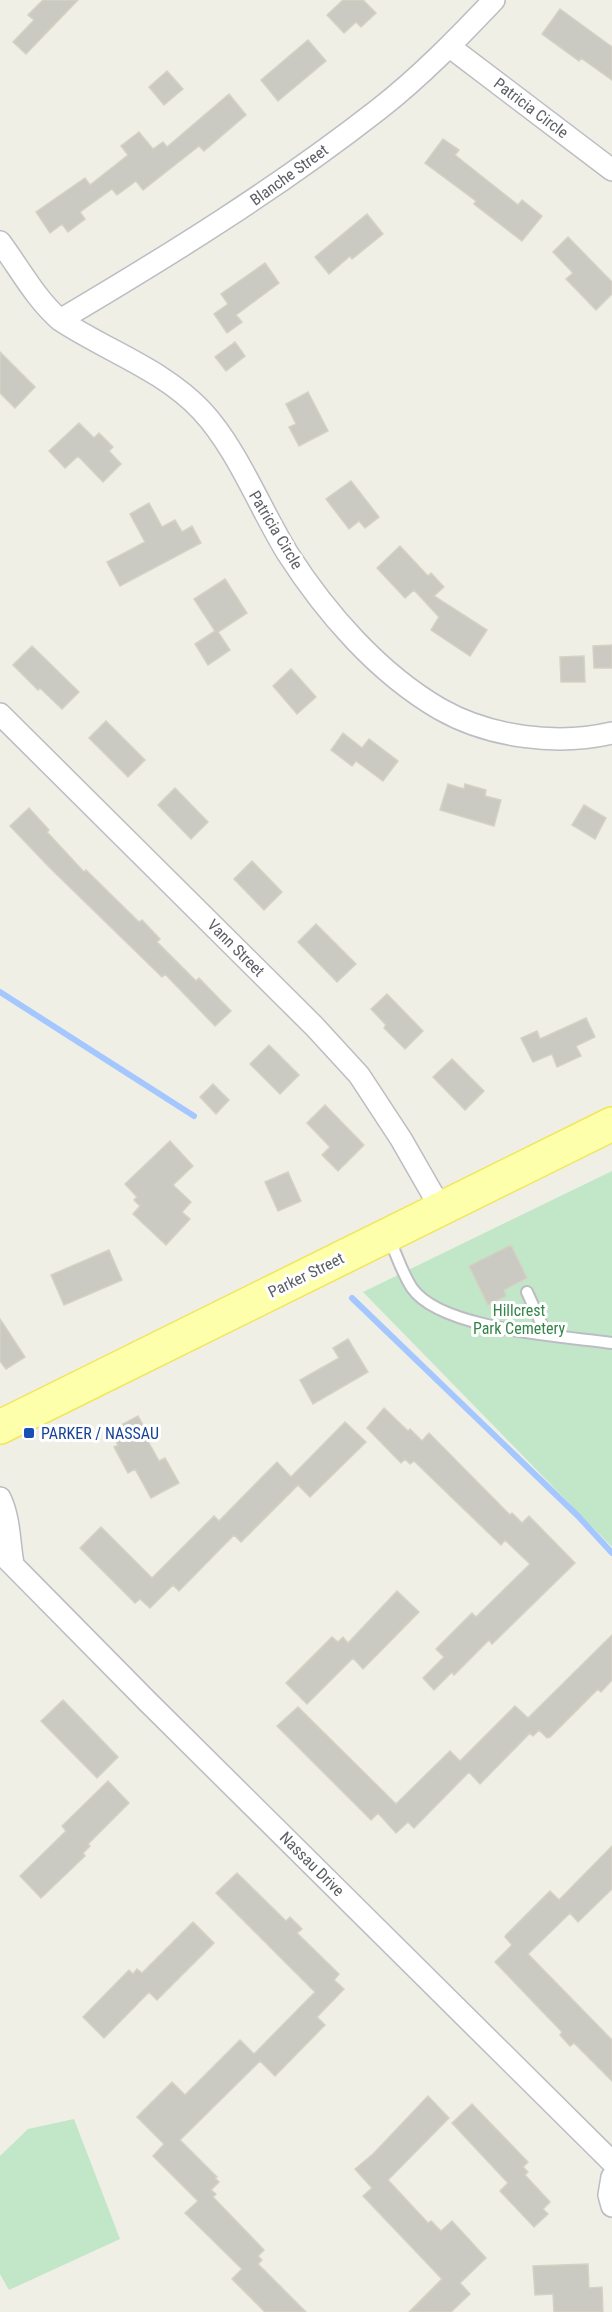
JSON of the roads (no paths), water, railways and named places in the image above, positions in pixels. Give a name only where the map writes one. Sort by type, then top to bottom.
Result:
[{"type":"main road","name":"Parker Street","points":[[0,1427],[612,1124]]},
{"type":"street","name":"Blanche Street","points":[[60,320],[227,219],[294,172],[380,108],[450,47],[494,0]]},
{"type":"street","name":"Patricia Circle","points":[[450,47],[612,170]]},
{"type":"street","name":"Patricia Circle","points":[[0,242],[48,310],[60,320],[78,332],[158,374],[202,410],[220,433],[296,565],[349,633],[392,675],[440,709],[468,722],[496,730],[551,738],[607,738]]},
{"type":"street","name":"Vann Street","points":[[0,714],[314,1026],[351,1066],[401,1139],[440,1208]]},
{"type":"street","name":"Nassau Drive","points":[[0,1498],[7,1514],[7,1558],[68,1622],[612,2162]]},
{"type":"street","points":[[612,2177],[609,2195],[612,2206]]},
{"type":"lane","points":[[387,1234],[412,1288],[435,1307],[499,1328],[612,1343]]},
{"type":"lane","points":[[527,1292],[546,1334]]},
{"type":"waterway","points":[[0,992],[194,1116]]},
{"type":"waterway","points":[[352,1298],[578,1516],[612,1553]]},
{"type":"place","name":"PARKER / NASSAU","points":[[29,1433]]},
{"type":"park label","name":"Hillcrest Park Cemetery","points":[[519,1319]]}]
